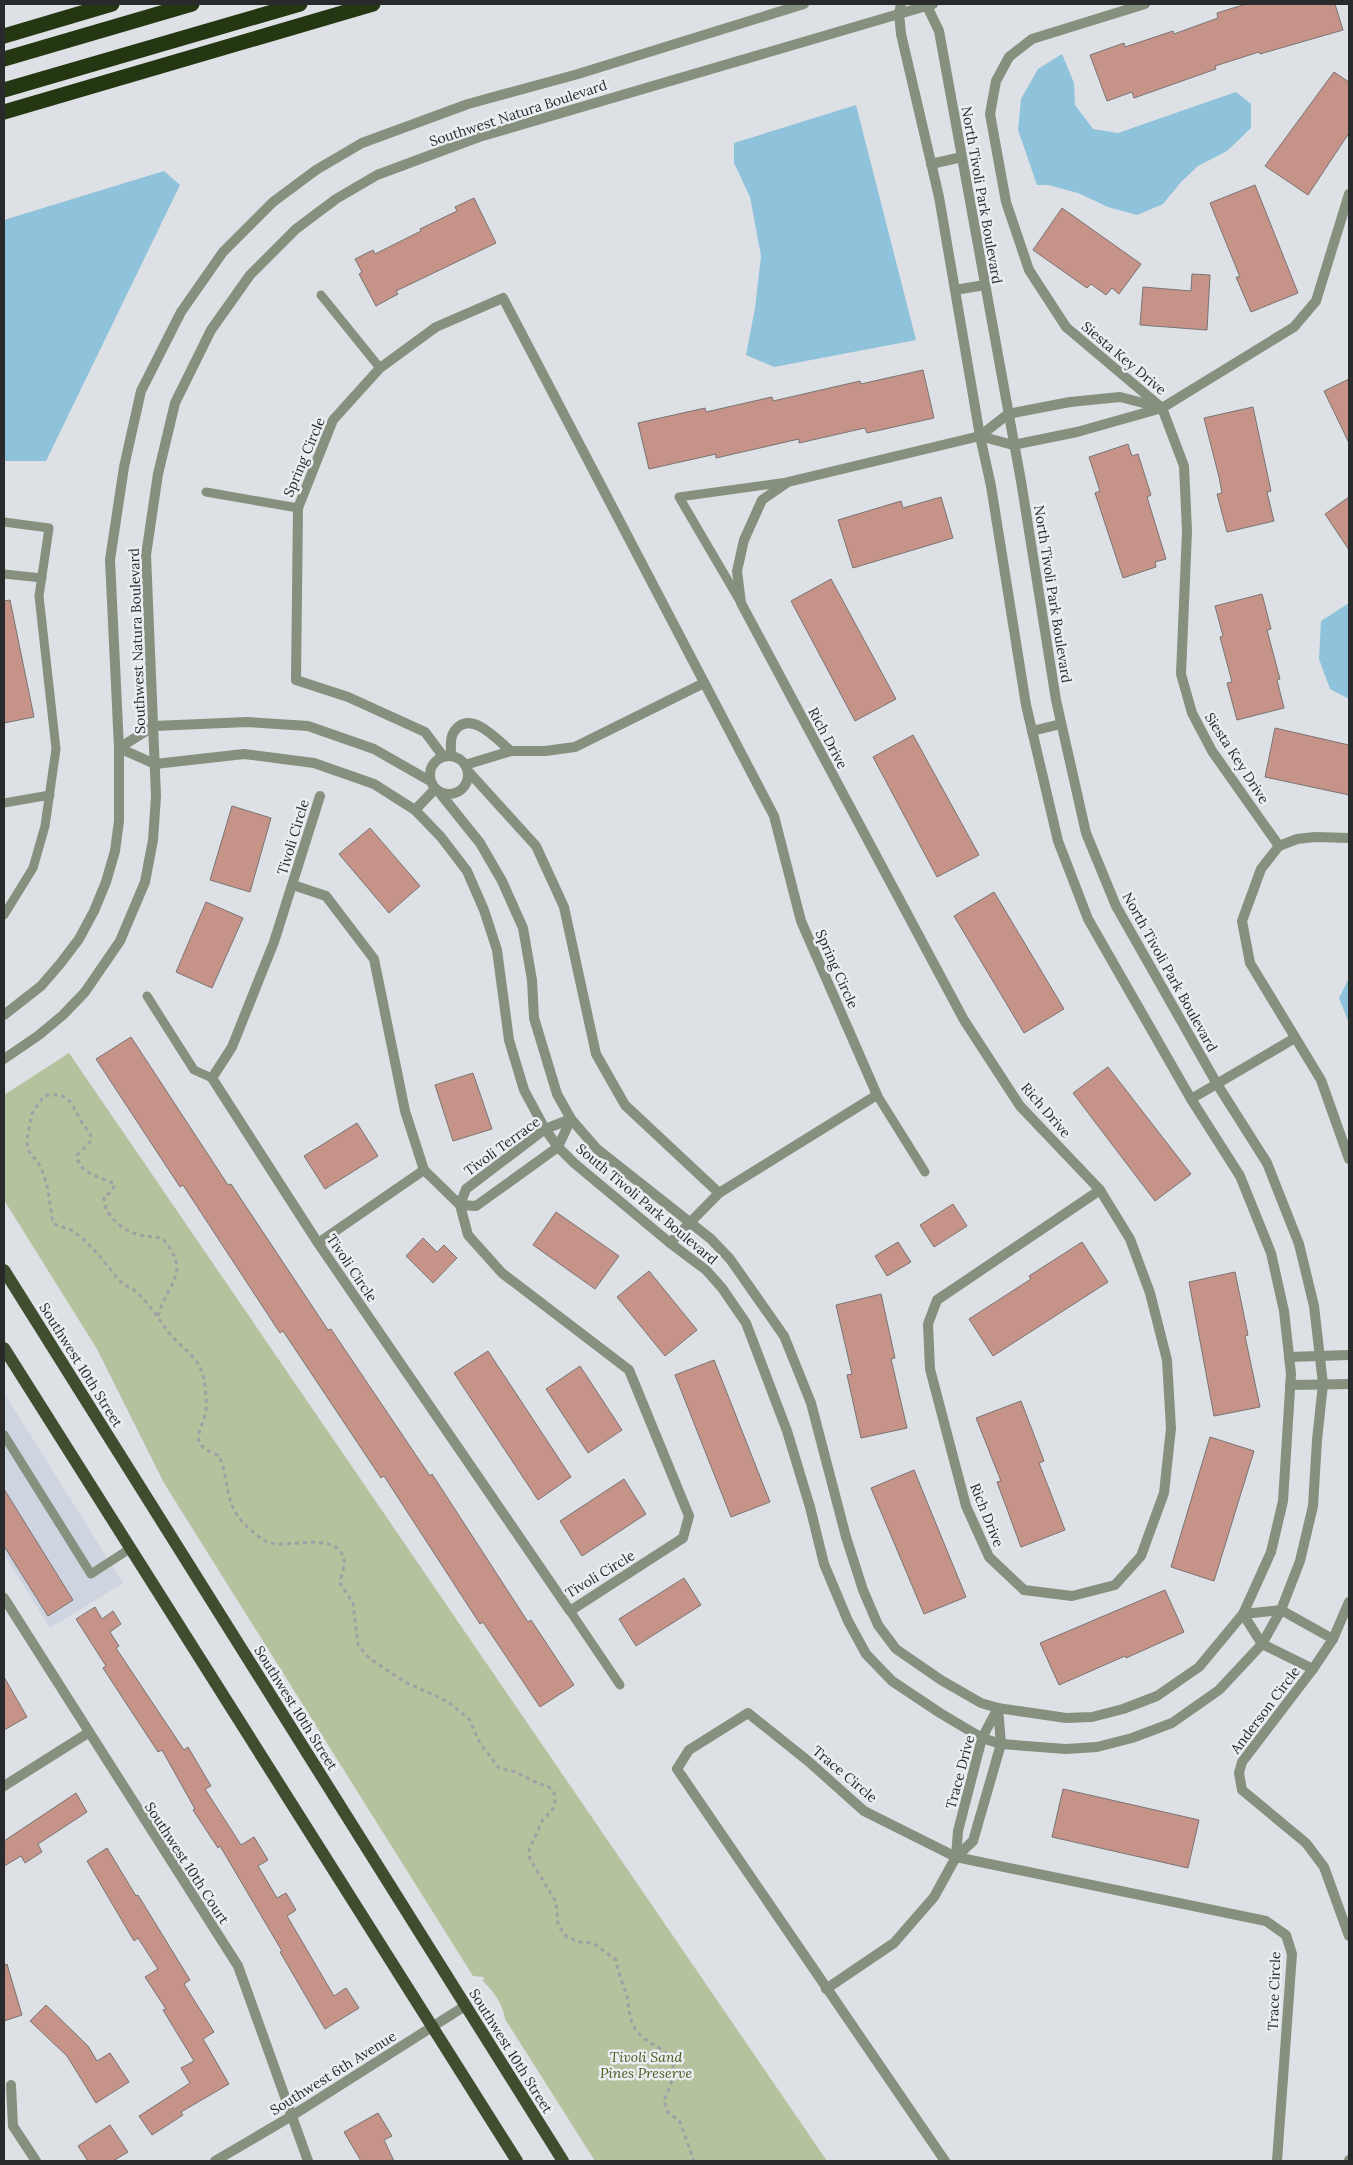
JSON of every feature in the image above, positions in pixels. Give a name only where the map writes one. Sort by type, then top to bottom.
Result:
[{"type":"highway","points":[[4,36],[112,4]]},
{"type":"highway","points":[[4,59],[192,4]]},
{"type":"highway","points":[[4,90],[300,4]]},
{"type":"highway","points":[[4,112],[373,4]]},
{"type":"main road","name":"Southwest 10th Street","points":[[4,1270],[563,2161]]},
{"type":"main road","points":[[4,1348],[517,2161]]},
{"type":"street","name":"Southwest Natura Boulevard","points":[[4,1015],[40,986],[60,964],[79,939],[94,911],[106,882],[119,821],[119,748],[110,560],[124,467],[142,391],[181,312],[223,252],[273,202],[316,170],[362,143],[468,104],[578,74],[804,4]]},
{"type":"street","name":"Southwest Natura Boulevard","points":[[4,1059],[39,1035],[63,1015],[85,992],[120,941],[145,882],[153,840],[156,796],[146,554],[158,474],[175,403],[211,330],[250,275],[296,229],[336,199],[377,175],[479,137],[900,8],[928,4]]},
{"type":"street","name":"North Tivoli Park Boulevard","points":[[928,4],[939,31],[1021,481],[1061,724],[1086,833],[1116,906],[1217,1084],[1266,1163],[1299,1244],[1314,1306],[1323,1384],[1316,1440],[1313,1506],[1300,1562],[1281,1610],[1262,1644],[1219,1690],[1172,1723],[1097,1747],[1066,1749],[1001,1744]]},
{"type":"street","name":"Siesta Key Drive","points":[[1145,4],[1032,39],[1009,57],[996,81],[990,114],[1006,202],[1029,270],[1066,327],[1162,408],[1184,466],[1187,531],[1181,674],[1192,713],[1212,751],[1279,846]]},
{"type":"street","points":[[900,8],[901,34],[931,164],[980,436],[991,486],[1026,705],[1058,841],[1088,919],[1191,1099],[1240,1176],[1271,1253],[1284,1311],[1289,1356],[1290,1385],[1283,1502],[1271,1552],[1243,1614],[1199,1667],[1157,1696],[1124,1709],[1092,1717],[1066,1718],[998,1708]]},
{"type":"street","points":[[931,164],[962,157]]},
{"type":"street","points":[[1013,445],[1077,432],[1162,408],[1294,327],[1316,301],[1349,194]]},
{"type":"street","points":[[955,290],[985,286]]},
{"type":"street","name":"Spring Circle","points":[[447,756],[425,732],[348,697],[296,680],[298,508],[333,420],[380,368],[436,327],[504,298],[774,816],[801,921],[877,1095]]},
{"type":"street","points":[[980,436],[1008,414],[1070,402],[1120,397],[1162,408]]},
{"type":"street","name":"Rich Drive","points":[[1013,445],[980,436],[788,482],[762,500],[744,540],[737,571],[741,603],[964,1020],[1020,1106],[1100,1190],[1130,1239],[1150,1293],[1167,1360],[1171,1428],[1164,1493],[1141,1556],[1115,1585],[1072,1596],[1024,1590],[989,1557],[966,1506],[930,1369],[928,1324],[937,1300],[1100,1190]]},
{"type":"street","points":[[466,768],[511,750],[545,751],[575,747],[704,683]]},
{"type":"street","name":"South Tivoli Park Boulevard","points":[[119,748],[154,726],[247,722],[308,726],[374,749],[435,787],[480,843],[502,881],[523,928],[532,980],[534,1018],[557,1094],[571,1118],[597,1149],[690,1222],[730,1259],[784,1336],[811,1403],[846,1538],[862,1590],[878,1625],[896,1649],[981,1703],[998,1708]]},
{"type":"street","points":[[447,756],[453,732],[460,725],[469,723],[478,725],[511,750]]},
{"type":"street","points":[[1032,731],[1061,724]]},
{"type":"street","points":[[119,748],[155,764]]},
{"type":"street","name":"South Tivoli Park Boulevard","points":[[155,764],[244,754],[314,763],[374,784],[415,810],[441,837],[467,871],[484,910],[497,950],[510,1040],[524,1090],[544,1129],[574,1163],[670,1243],[706,1270],[722,1288],[746,1322],[787,1431],[810,1507],[824,1564],[848,1621],[866,1654],[892,1681],[982,1738],[1001,1744]]},
{"type":"street","points":[[466,768],[466,783],[458,792],[446,794],[435,787],[430,770],[432,764],[447,756],[462,761],[466,768],[536,846],[564,907],[596,1054],[626,1105],[720,1193]]},
{"type":"street","points":[[415,810],[435,787]]},
{"type":"street","name":"Tivoli Circle","points":[[293,885],[326,896],[374,959],[405,1111],[424,1170],[460,1205],[468,1235],[502,1273],[629,1370],[689,1516],[684,1538],[570,1611],[318,1243],[212,1078],[232,1047],[274,942],[320,796]]},
{"type":"street","points":[[1349,838],[1315,836],[1297,839],[1279,846],[1261,869],[1242,922],[1250,963],[1321,1080],[1349,1159]]},
{"type":"street","points":[[1191,1099],[1295,1038]]},
{"type":"street","points":[[670,1243],[720,1193],[877,1095]]},
{"type":"street","points":[[460,1205],[476,1206],[558,1147],[571,1118]]},
{"type":"street","name":"Tivoli Terrace","points":[[460,1205],[466,1189],[544,1129],[571,1118]]},
{"type":"street","points":[[318,1243],[424,1170]]},
{"type":"street","points":[[1289,1356],[1349,1355]]},
{"type":"street","points":[[1290,1385],[1349,1384]]},
{"type":"street","name":"Southwest 10th Court","points":[[4,1598],[88,1733],[238,1966],[290,2116],[308,2161]]},
{"type":"street","name":"Anderson Circle","points":[[1349,1602],[1333,1638],[1313,1669],[1242,1762],[1239,1773],[1242,1790],[1306,1843],[1324,1867],[1349,1936]]},
{"type":"street","points":[[1243,1614],[1281,1610],[1333,1638]]},
{"type":"street","points":[[1243,1614],[1262,1644]]},
{"type":"street","name":"Anderson Circle","points":[[1262,1644],[1313,1669]]},
{"type":"street","name":"Trace Drive","points":[[956,1857],[958,1831],[982,1738],[998,1708]]},
{"type":"street","name":"Trace Drive","points":[[826,1989],[894,1943],[934,1897],[956,1857],[973,1840],[1001,1744],[998,1708]]},
{"type":"street","name":"Trace Circle","points":[[945,2161],[677,1769],[689,1750],[748,1713],[808,1761],[864,1811],[956,1857],[1266,1921],[1286,1935],[1292,1954],[1277,2161]]},
{"type":"street","points":[[4,1786],[88,1733]]},
{"type":"street","name":"Southwest 6th Avenue","points":[[215,2161],[465,2006]]},
{"type":"street","points":[[11,2085],[13,2126],[36,2161]]},
{"type":"lane","points":[[320,295],[380,368]]},
{"type":"lane","points":[[741,603],[680,498],[788,482]]},
{"type":"lane","points":[[206,492],[298,508]]},
{"type":"lane","points":[[4,522],[49,528],[39,596],[56,749],[45,826],[33,868],[4,915]]},
{"type":"lane","points":[[4,574],[42,578]]},
{"type":"lane","points":[[4,803],[50,795]]},
{"type":"lane","points":[[147,996],[194,1070],[212,1078]]},
{"type":"lane","points":[[877,1095],[926,1172]]},
{"type":"lane","points":[[4,1435],[91,1574],[131,1548]]},
{"type":"lane","points":[[570,1611],[620,1685]]},
{"type":"path","points":[[158,1316],[167,1293],[175,1282],[178,1272],[177,1259],[163,1239],[134,1234],[108,1214],[104,1205],[104,1197],[112,1191],[115,1184],[89,1173],[80,1167],[77,1162],[77,1155],[90,1142],[91,1136],[80,1119],[76,1108],[65,1096],[54,1094],[44,1096],[32,1114],[28,1150],[41,1167],[47,1186],[53,1223],[73,1230],[101,1257],[122,1284],[134,1290],[158,1316],[172,1336],[192,1356],[202,1370],[207,1408],[197,1433],[202,1446],[218,1455],[222,1462],[226,1487],[238,1517],[268,1542],[328,1543],[340,1552],[344,1561],[340,1583],[353,1603],[358,1645],[368,1658],[405,1682],[447,1701],[469,1719],[475,1728],[480,1743],[499,1768],[516,1772],[538,1784],[548,1786],[554,1792],[556,1802],[552,1811],[543,1819],[529,1850],[530,1859],[556,1902],[558,1925],[567,1937],[580,1942],[593,1942],[616,1960],[620,1981],[626,1994],[630,2017],[636,2030],[648,2042],[663,2051],[671,2059],[674,2067],[671,2084],[664,2100],[667,2111],[680,2122],[694,2161]]},
{"type":"shaded area","points":[[4,1393],[123,1583],[50,1628],[4,1554]]},
{"type":"green space","name":"Tivoli Sand Pines Preserve","points":[[69,1053],[827,2161],[595,2161],[505,2019],[497,1998],[483,1981],[484,1977],[473,1976],[164,1483],[97,1349],[4,1200],[4,1095]]},
{"type":"water","points":[[1062,54],[1074,83],[1075,105],[1093,129],[1118,133],[1236,92],[1251,104],[1251,128],[1227,151],[1198,166],[1181,182],[1163,204],[1137,215],[1108,207],[1078,193],[1048,185],[1037,185],[1018,130],[1021,99],[1038,69]]},
{"type":"water","points":[[856,105],[916,340],[774,367],[746,355],[755,308],[761,256],[750,197],[734,163],[734,143]]},
{"type":"water","points":[[164,171],[180,185],[46,461],[4,461],[4,220]]},
{"type":"water","points":[[1349,603],[1349,699],[1330,689],[1319,659],[1321,621]]},
{"type":"water","points":[[1349,978],[1349,1023],[1339,998]]},
{"type":"building","points":[[1246,4],[1335,4],[1343,30],[1260,54],[1259,52],[1215,66],[1216,69],[1134,98],[1132,92],[1107,101],[1090,55],[1124,43],[1125,47],[1173,31],[1174,34],[1218,18],[1217,13]]},
{"type":"building","points":[[1334,72],[1349,82],[1349,133],[1308,195],[1265,166]]},
{"type":"building","points":[[1255,185],[1298,293],[1251,312],[1236,277],[1240,277],[1210,203]]},
{"type":"building","points":[[474,198],[496,243],[396,291],[398,294],[376,306],[359,274],[362,272],[355,259],[373,250],[375,254],[421,231],[420,229],[457,211],[455,207]]},
{"type":"building","points":[[1062,208],[1141,264],[1119,294],[1112,288],[1106,295],[1091,284],[1087,288],[1033,250]]},
{"type":"building","points":[[1192,274],[1210,275],[1207,330],[1140,325],[1143,287],[1191,291]]},
{"type":"building","points":[[923,370],[934,418],[867,433],[865,428],[799,443],[799,439],[716,458],[716,454],[649,469],[638,423],[705,408],[706,412],[772,397],[773,401],[860,381],[861,384]]},
{"type":"building","points":[[1349,379],[1349,443],[1324,391]]},
{"type":"building","points":[[1253,407],[1271,491],[1267,492],[1274,521],[1227,532],[1217,494],[1222,493],[1219,477],[1204,418]]},
{"type":"building","points":[[1128,444],[1132,456],[1138,454],[1151,495],[1147,497],[1166,559],[1155,562],[1156,567],[1123,578],[1095,493],[1100,491],[1089,457]]},
{"type":"building","points":[[941,497],[953,538],[853,568],[838,520],[901,501],[903,508]]},
{"type":"building","points":[[1349,497],[1349,550],[1325,514]]},
{"type":"building","points":[[831,579],[896,699],[855,721],[791,601]]},
{"type":"building","points":[[1262,594],[1271,629],[1267,630],[1280,679],[1277,680],[1284,708],[1237,720],[1227,683],[1232,682],[1220,637],[1223,636],[1215,606]]},
{"type":"building","points":[[10,600],[34,717],[4,723],[4,601]]},
{"type":"building","points":[[1275,728],[1349,745],[1349,795],[1265,777]]},
{"type":"building","points":[[913,735],[979,855],[937,877],[873,757]]},
{"type":"building","points":[[232,806],[271,818],[250,892],[210,880]]},
{"type":"building","points":[[370,828],[420,886],[389,913],[339,854]]},
{"type":"building","points":[[994,892],[1064,1009],[1024,1033],[954,916]]},
{"type":"building","points":[[206,902],[243,918],[212,988],[176,972]]},
{"type":"building","points":[[131,1037],[228,1185],[231,1184],[328,1330],[331,1329],[430,1476],[432,1474],[528,1622],[531,1620],[574,1685],[540,1707],[483,1622],[480,1624],[384,1476],[381,1478],[283,1331],[280,1333],[183,1185],[180,1187],[96,1059]]},
{"type":"building","points":[[1108,1067],[1191,1174],[1155,1201],[1073,1093]]},
{"type":"building","points":[[473,1073],[492,1129],[453,1141],[435,1085]]},
{"type":"building","points":[[357,1123],[378,1156],[325,1189],[304,1156]]},
{"type":"building","points":[[953,1204],[967,1226],[934,1247],[920,1225]]},
{"type":"building","points":[[556,1212],[619,1256],[595,1289],[533,1245]]},
{"type":"building","points":[[423,1238],[437,1252],[444,1245],[457,1258],[433,1283],[406,1256]]},
{"type":"building","points":[[898,1242],[911,1262],[887,1276],[875,1256]]},
{"type":"building","points":[[1082,1242],[1108,1282],[993,1356],[969,1319],[1031,1279],[1029,1276]]},
{"type":"building","points":[[649,1271],[697,1330],[665,1356],[617,1297]]},
{"type":"building","points":[[1235,1272],[1248,1335],[1245,1336],[1260,1407],[1214,1416],[1189,1282]]},
{"type":"building","points":[[881,1294],[895,1358],[891,1359],[907,1428],[861,1438],[847,1375],[852,1374],[836,1305]]},
{"type":"building","points":[[488,1351],[571,1477],[538,1500],[454,1373]]},
{"type":"building","points":[[714,1360],[770,1502],[731,1517],[675,1375]]},
{"type":"building","points":[[580,1366],[622,1430],[588,1453],[546,1389]]},
{"type":"building","points":[[1021,1401],[1044,1461],[1039,1463],[1065,1530],[1021,1547],[997,1482],[1001,1481],[976,1418]]},
{"type":"building","points":[[1210,1437],[1254,1451],[1214,1581],[1171,1567]]},
{"type":"building","points":[[914,1470],[966,1597],[924,1614],[871,1488]]},
{"type":"building","points":[[624,1479],[646,1514],[582,1556],[560,1521]]},
{"type":"building","points":[[4,1489],[73,1600],[48,1616],[4,1546]]},
{"type":"building","points":[[684,1578],[701,1605],[636,1646],[619,1619]]},
{"type":"building","points":[[1165,1590],[1184,1632],[1059,1685],[1040,1643]]},
{"type":"building","points":[[95,1607],[102,1619],[113,1611],[121,1624],[110,1632],[119,1646],[116,1648],[184,1750],[188,1747],[211,1786],[205,1789],[241,1845],[254,1837],[268,1860],[258,1866],[277,1898],[286,1893],[296,1910],[287,1916],[334,1996],[346,1988],[359,2008],[325,2029],[280,1952],[282,1951],[220,1846],[218,1848],[193,1810],[195,1809],[162,1750],[158,1752],[103,1668],[106,1666],[76,1619]]},
{"type":"building","points":[[4,1677],[27,1717],[4,1730]]},
{"type":"building","points":[[1063,1789],[1199,1820],[1188,1868],[1052,1837]]},
{"type":"building","points":[[76,1793],[87,1812],[38,1844],[42,1852],[25,1863],[21,1856],[4,1866],[4,1841]]},
{"type":"building","points":[[107,1848],[190,1980],[184,1984],[214,2032],[203,2039],[229,2084],[181,2112],[183,2115],[152,2135],[139,2116],[190,2083],[181,2068],[194,2061],[163,2010],[166,2009],[145,1977],[158,1969],[138,1938],[134,1941],[87,1861]]},
{"type":"building","points":[[7,1964],[22,2015],[4,2021],[4,1965]]},
{"type":"building","points":[[46,2005],[88,2046],[97,2061],[110,2053],[129,2082],[96,2103],[67,2056],[30,2021]]},
{"type":"building","points":[[378,2113],[392,2136],[384,2140],[394,2161],[361,2161],[344,2132]]},
{"type":"building","points":[[110,2125],[128,2152],[113,2161],[88,2161],[78,2146]]}]
